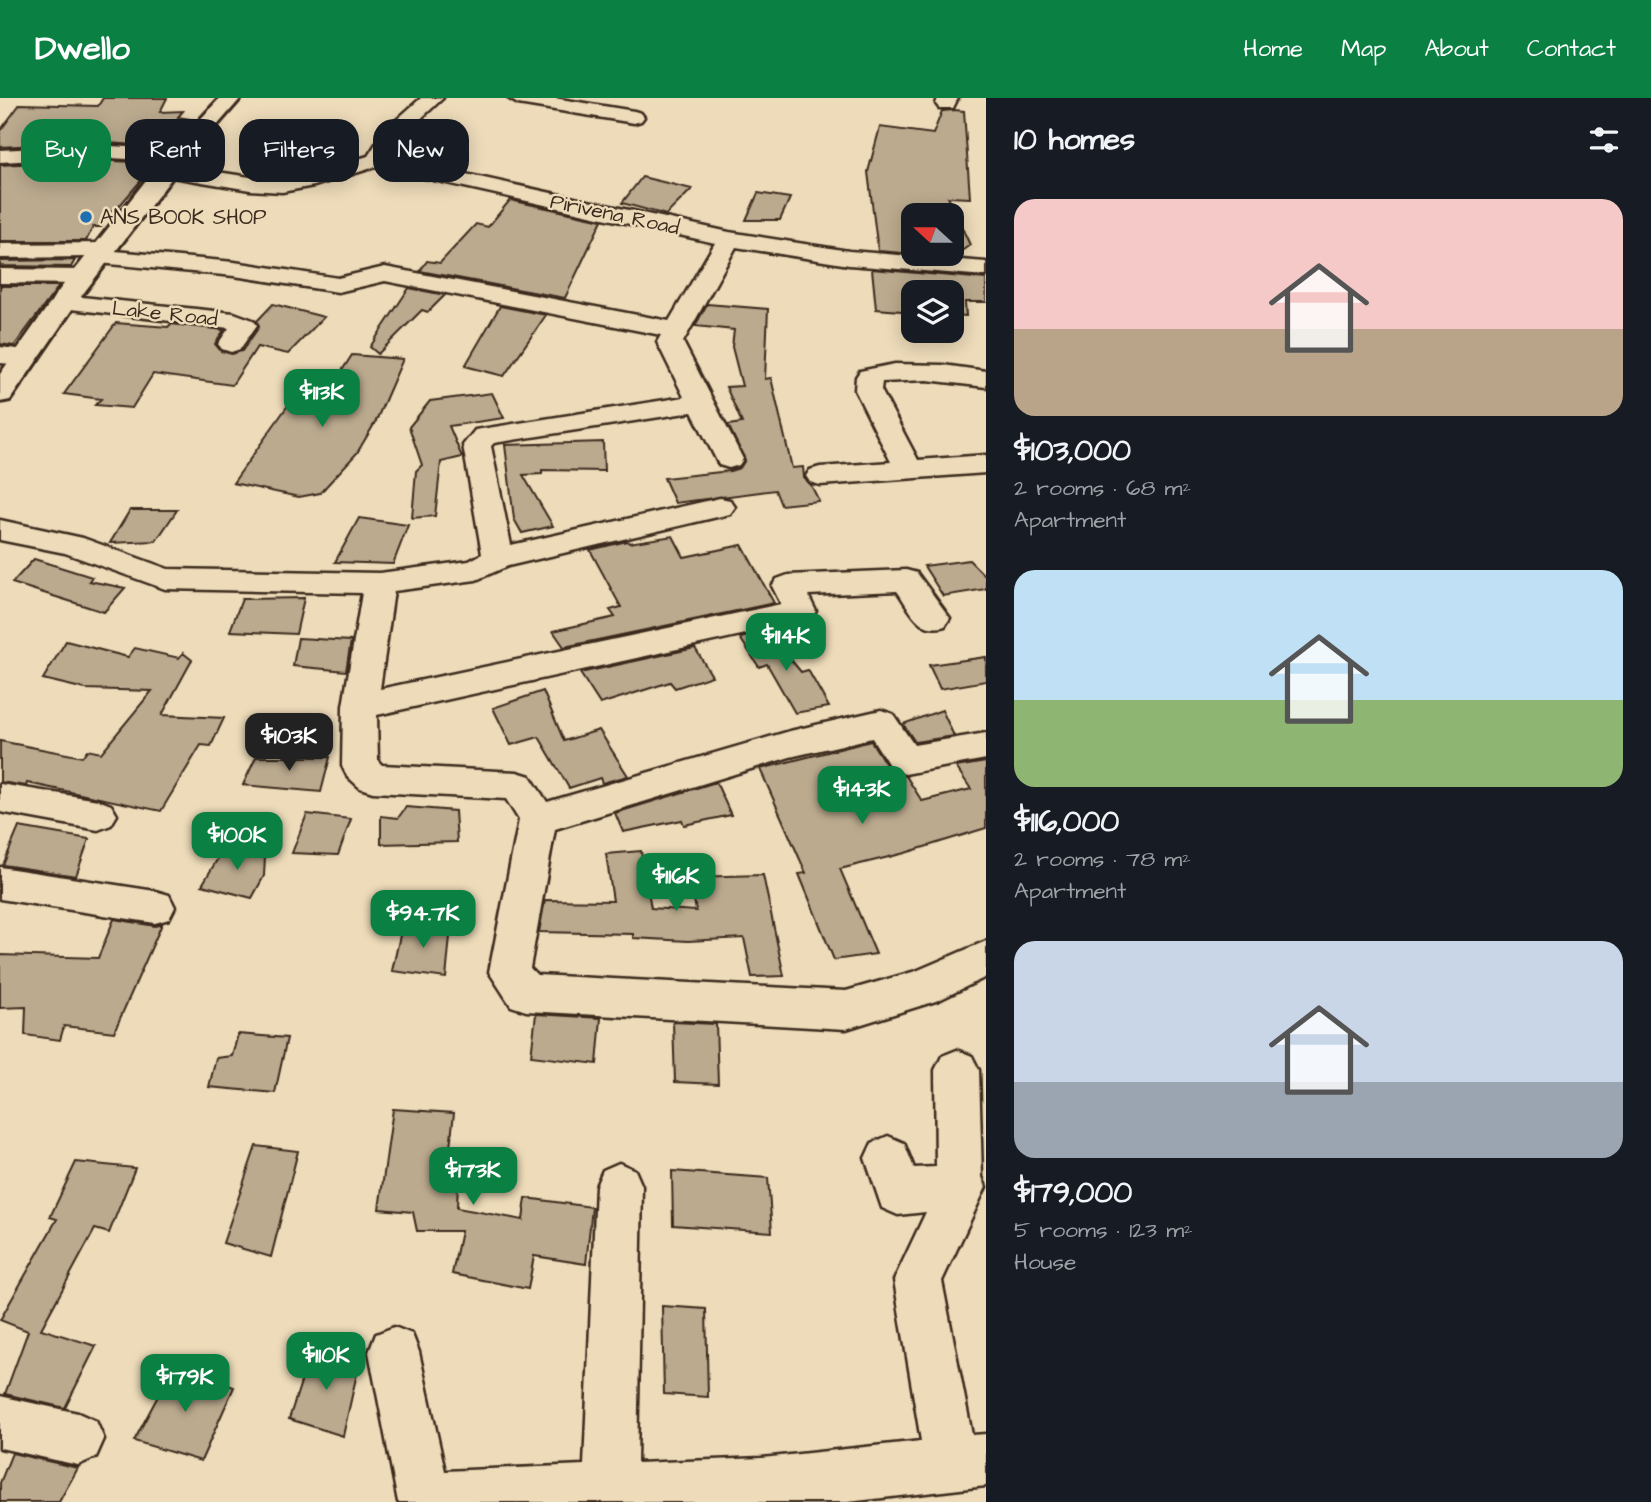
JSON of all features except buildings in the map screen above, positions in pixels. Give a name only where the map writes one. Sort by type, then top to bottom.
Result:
[{"type":"main road","points":[[212,119],[231,98]]},
{"type":"main road","points":[[0,394],[12,356],[64,302],[157,182]]},
{"type":"street","points":[[409,119],[433,98]]},
{"type":"street","points":[[518,98],[634,117]]},
{"type":"street","name":"Pirivena Road","points":[[0,156],[93,151],[125,156]]},
{"type":"street","name":"Pirivena Road","points":[[225,175],[270,185],[296,184],[362,162],[373,161]]},
{"type":"street","name":"Pirivena Road","points":[[469,182],[729,239],[849,258],[986,269]]},
{"type":"street","points":[[729,239],[674,330],[670,342],[729,458]]},
{"type":"street","points":[[0,251],[101,253],[338,285],[385,274],[674,330]]},
{"type":"street","points":[[0,276],[82,277]]},
{"type":"street","name":"Lake Road","points":[[64,302],[244,324],[231,344]]},
{"type":"street","points":[[909,470],[868,390],[869,377],[884,372],[971,375],[986,379]]},
{"type":"street","points":[[498,558],[477,445],[485,436],[699,403]]},
{"type":"street","points":[[820,476],[986,464]]},
{"type":"street","points":[[0,530],[72,545],[165,579],[380,583],[476,570],[498,558],[720,507]]},
{"type":"street","points":[[360,706],[800,611],[788,586],[906,580],[934,618]]},
{"type":"street","points":[[380,583],[360,706],[360,766],[373,778],[517,786],[538,819],[509,972],[526,993],[846,1010],[924,987],[986,958]]},
{"type":"street","points":[[538,819],[790,744],[881,723],[912,771],[986,746]]},
{"type":"street","points":[[0,798],[98,815]]},
{"type":"street","points":[[0,883],[155,907]]},
{"type":"street","points":[[957,1070],[959,1188]]},
{"type":"street","points":[[441,1502],[446,1497],[610,1491],[762,1494],[968,1462],[918,1280],[963,1188],[898,1192],[888,1158]]},
{"type":"street","points":[[610,1491],[619,1186]]},
{"type":"street","points":[[394,1352],[425,1502]]},
{"type":"street","points":[[0,1422],[78,1439]]},
{"type":"place","name":"ANS BOOK SHOP","points":[[86,217]]}]
